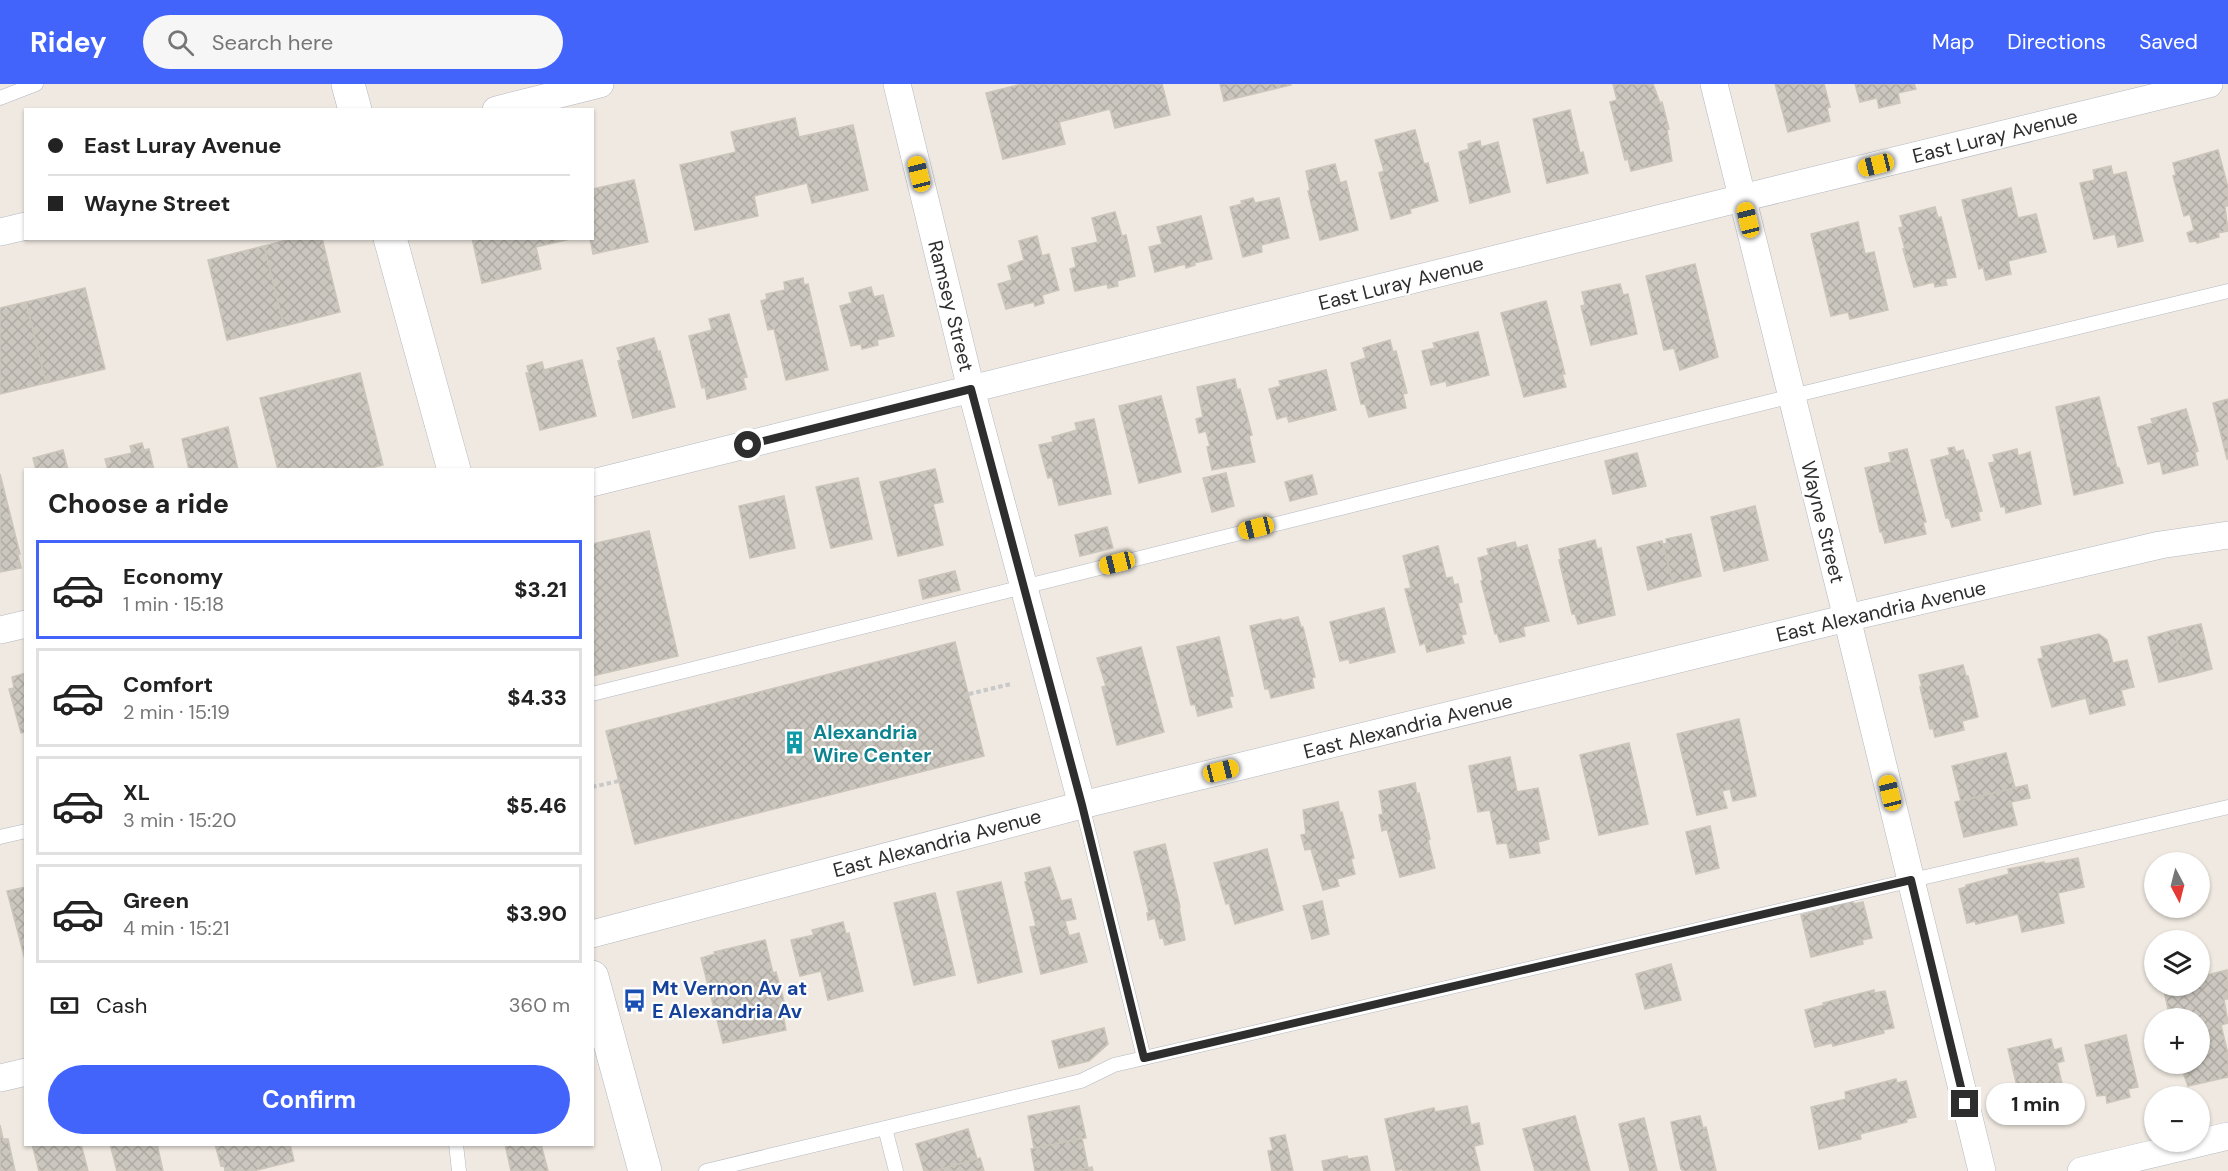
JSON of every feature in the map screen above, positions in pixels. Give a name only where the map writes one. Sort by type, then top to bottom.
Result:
[{"type":"main road","points":[[348,84],[354,108]]},
{"type":"main road","points":[[391,240],[453,468]]},
{"type":"main road","points":[[594,984],[645,1171]]},
{"type":"street","points":[[504,108],[600,84]]},
{"type":"street","name":"Ramsey Street","points":[[897,84],[971,389],[1082,805]]},
{"type":"street","name":"Wayne Street","points":[[1714,84],[1982,1171]]},
{"type":"street","name":"East Luray Avenue","points":[[594,483],[2209,84]]},
{"type":"street","points":[[0,232],[24,226]]},
{"type":"street","name":"East Alexandria Avenue","points":[[594,933],[1082,805],[1847,618],[2160,545],[2228,536]]},
{"type":"street","points":[[0,630],[24,624]]},
{"type":"street","points":[[0,1078],[24,1072]]},
{"type":"street","points":[[2081,1171],[2228,1136]]},
{"type":"lane","points":[[0,98],[36,84]]},
{"type":"lane","points":[[594,694],[1792,396],[2228,291]]},
{"type":"lane","points":[[1082,805],[1144,1058]]},
{"type":"lane","points":[[706,1171],[1081,1082],[1114,1065],[2228,807]]},
{"type":"lane","points":[[0,837],[24,831]]},
{"type":"lane","points":[[885,1128],[896,1171]]},
{"type":"lane","points":[[456,1146],[459,1171]]},
{"type":"path","points":[[969,694],[1011,684]]},
{"type":"path","points":[[594,787],[619,781]]},
{"type":"building","points":[[1022,84],[1162,84],[1170,115],[1115,128],[1110,109],[1059,122],[1065,144],[1003,159],[986,93]]},
{"type":"building","points":[[1220,84],[1291,84],[1291,85],[1224,101]]},
{"type":"building","points":[[1613,84],[1653,84],[1660,103],[1662,102],[1669,129],[1667,130],[1672,161],[1631,171],[1628,159],[1625,160],[1610,102],[1617,100]]},
{"type":"building","points":[[1775,84],[1824,84],[1830,107],[1827,108],[1830,121],[1788,132]]},
{"type":"building","points":[[1855,84],[1914,84],[1916,89],[1898,93],[1900,103],[1879,108],[1877,98],[1860,102]]},
{"type":"building","points":[[1570,110],[1580,153],[1583,152],[1588,173],[1547,183],[1533,119]]},
{"type":"building","points":[[795,118],[799,137],[853,125],[868,190],[812,203],[807,183],[754,196],[758,216],[695,230],[680,165],[736,152],[731,132]]},
{"type":"building","points":[[1415,130],[1424,164],[1428,163],[1438,201],[1410,209],[1411,213],[1391,219],[1379,173],[1384,171],[1375,140]]},
{"type":"building","points":[[1480,141],[1481,147],[1498,142],[1510,192],[1470,203],[1459,152],[1469,149],[1468,144]]},
{"type":"building","points":[[2218,150],[2228,187],[2228,206],[2225,206],[2228,231],[2218,233],[2219,237],[2197,243],[2196,241],[2190,242],[2187,233],[2194,230],[2190,214],[2184,216],[2173,176],[2176,175],[2173,163]]},
{"type":"building","points":[[1335,164],[1340,183],[1346,181],[1358,230],[1320,240],[1308,191],[1310,190],[1306,171]]},
{"type":"building","points":[[2111,166],[2113,175],[2126,172],[2143,241],[2118,247],[2115,234],[2094,239],[2080,183],[2095,180],[2093,170]]},
{"type":"building","points":[[634,180],[648,242],[593,254],[590,240],[594,240],[594,189]]},
{"type":"building","points":[[2011,188],[2018,218],[2036,214],[2046,252],[2008,261],[2011,274],[1986,280],[1983,267],[1979,269],[1962,200]]},
{"type":"building","points":[[1253,198],[1255,203],[1279,198],[1289,238],[1261,245],[1262,252],[1243,257],[1230,207]]},
{"type":"building","points":[[1935,207],[1938,218],[1941,217],[1956,277],[1945,279],[1947,285],[1935,287],[1934,282],[1914,287],[1903,249],[1905,249],[1899,228],[1903,227],[1900,216]]},
{"type":"building","points":[[1115,212],[1122,236],[1126,235],[1135,276],[1117,281],[1118,286],[1108,288],[1107,284],[1075,291],[1070,269],[1076,267],[1072,248],[1098,242],[1092,218]]},
{"type":"building","points":[[1201,216],[1212,259],[1194,263],[1195,265],[1186,268],[1185,264],[1155,272],[1149,247],[1162,244],[1157,227]]},
{"type":"building","points":[[1858,222],[1865,254],[1874,252],[1888,310],[1850,319],[1848,312],[1831,316],[1811,234]]},
{"type":"building","points":[[1037,236],[1042,256],[1049,254],[1059,290],[1042,295],[1044,303],[1035,306],[1034,302],[1006,309],[998,284],[1012,280],[1008,266],[1024,260],[1019,241]]},
{"type":"building","points":[[287,240],[322,240],[340,312],[284,326],[264,246]]},
{"type":"building","points":[[472,240],[566,240],[536,247],[541,269],[482,283]]},
{"type":"building","points":[[264,246],[284,326],[227,340],[208,260]]},
{"type":"building","points":[[1695,264],[1718,357],[1680,370],[1674,348],[1664,350],[1646,276]]},
{"type":"building","points":[[803,278],[804,285],[808,284],[828,370],[786,380],[774,329],[768,330],[761,301],[767,299],[766,294],[785,290],[784,282]]},
{"type":"building","points":[[1620,284],[1623,295],[1628,294],[1637,334],[1591,345],[1581,306],[1585,305],[1582,292]]},
{"type":"building","points":[[871,287],[874,297],[883,295],[894,336],[877,340],[878,345],[862,349],[861,344],[851,346],[840,306],[852,303],[849,293]]},
{"type":"building","points":[[85,288],[105,369],[46,383],[26,302]]},
{"type":"building","points":[[1546,301],[1565,374],[1562,374],[1566,387],[1524,397],[1501,313]]},
{"type":"building","points":[[26,302],[46,383],[0,394],[0,308]]},
{"type":"building","points":[[729,314],[747,377],[743,378],[746,389],[707,399],[689,336],[712,330],[709,319]]},
{"type":"building","points":[[1478,332],[1489,375],[1447,386],[1446,381],[1431,385],[1422,351],[1435,348],[1433,343]]},
{"type":"building","points":[[654,338],[658,352],[660,351],[675,407],[633,418],[618,361],[621,360],[617,348]]},
{"type":"building","points":[[1390,340],[1393,352],[1396,351],[1407,393],[1403,394],[1406,408],[1369,417],[1365,404],[1361,404],[1351,363],[1366,358],[1363,348]]},
{"type":"building","points":[[582,360],[596,416],[540,430],[526,373],[529,373],[527,366],[542,362],[544,370]]},
{"type":"building","points":[[1326,370],[1336,410],[1289,422],[1287,416],[1277,419],[1269,389],[1281,386],[1279,381]]},
{"type":"building","points":[[360,373],[383,465],[371,468],[278,468],[260,398]]},
{"type":"building","points":[[1235,379],[1237,390],[1240,389],[1252,435],[1249,436],[1255,462],[1212,470],[1206,431],[1199,433],[1196,419],[1203,417],[1197,387]]},
{"type":"building","points":[[1161,396],[1181,472],[1139,483],[1119,406]]},
{"type":"building","points":[[2099,397],[2123,483],[2074,495],[2056,407]]},
{"type":"building","points":[[2228,399],[2228,459],[2227,459],[2213,403]]},
{"type":"building","points":[[2186,409],[2198,451],[2195,452],[2198,465],[2163,474],[2160,461],[2148,464],[2138,427],[2153,423],[2151,419]]},
{"type":"building","points":[[1094,419],[1111,494],[1059,505],[1052,477],[1048,478],[1039,445],[1053,442],[1052,437],[1077,430],[1075,423]]},
{"type":"building","points":[[228,427],[238,468],[189,468],[182,439]]},
{"type":"building","points":[[142,443],[144,450],[149,449],[154,468],[107,468],[105,459],[132,453],[130,446]]},
{"type":"building","points":[[1954,447],[1956,452],[1963,450],[1968,460],[1982,511],[1978,512],[1980,520],[1952,527],[1949,518],[1946,518],[1931,460],[1950,455],[1948,448]]},
{"type":"building","points":[[1907,449],[1926,522],[1923,522],[1926,534],[1885,543],[1882,532],[1880,532],[1865,468],[1891,462],[1889,453]]},
{"type":"building","points":[[2017,449],[2018,456],[2030,452],[2041,504],[2006,513],[2005,506],[2001,507],[1989,463],[1995,462],[1993,455]]},
{"type":"building","points":[[63,450],[68,468],[36,468],[33,458]]},
{"type":"building","points":[[1637,453],[1646,486],[1613,494],[1605,461]]},
{"type":"building","points":[[935,469],[943,502],[933,504],[943,545],[898,556],[880,482]]},
{"type":"building","points":[[1226,473],[1234,506],[1212,512],[1203,478]]},
{"type":"building","points":[[0,474],[20,554],[18,554],[21,568],[0,572]]},
{"type":"building","points":[[1312,475],[1317,494],[1290,501],[1285,482]]},
{"type":"building","points":[[858,478],[872,539],[831,548],[816,487]]},
{"type":"building","points":[[784,496],[795,548],[750,558],[739,506]]},
{"type":"building","points":[[1755,506],[1768,560],[1724,571],[1711,517]]},
{"type":"building","points":[[1107,527],[1113,548],[1080,556],[1075,535]]},
{"type":"building","points":[[649,531],[678,656],[594,676],[594,544]]},
{"type":"building","points":[[1691,534],[1701,576],[1673,583],[1663,544],[1667,543],[1666,539]]},
{"type":"building","points":[[1595,540],[1597,549],[1601,548],[1615,615],[1578,624],[1575,614],[1572,614],[1559,560],[1561,559],[1559,549]]},
{"type":"building","points":[[1662,541],[1673,583],[1648,590],[1637,547]]},
{"type":"building","points":[[1515,542],[1517,548],[1527,545],[1549,621],[1523,627],[1525,636],[1500,642],[1497,633],[1495,634],[1481,581],[1483,580],[1478,558],[1489,555],[1487,549]]},
{"type":"building","points":[[1438,546],[1446,578],[1452,577],[1454,585],[1458,584],[1462,602],[1458,603],[1466,634],[1461,635],[1464,643],[1427,652],[1425,643],[1420,645],[1405,589],[1411,588],[1403,556]]},
{"type":"building","points":[[955,571],[960,590],[923,599],[919,580]]},
{"type":"building","points":[[1384,608],[1395,652],[1350,663],[1349,659],[1340,661],[1330,622]]},
{"type":"building","points":[[1298,617],[1303,627],[1315,677],[1312,678],[1314,688],[1271,698],[1269,689],[1265,689],[1250,626]]},
{"type":"building","points":[[2201,624],[2212,669],[2186,676],[2174,630]]},
{"type":"building","points":[[2174,630],[2186,676],[2159,682],[2148,637]]},
{"type":"building","points":[[2099,634],[2107,640],[2113,663],[2127,660],[2134,687],[2121,690],[2125,705],[2090,714],[2086,698],[2052,707],[2038,659],[2043,658],[2041,647]]},
{"type":"building","points":[[1219,637],[1233,696],[1229,696],[1232,707],[1198,716],[1195,704],[1191,705],[1177,647]]},
{"type":"building","name":"Alexandria Wire Center","points":[[955,642],[984,756],[635,844],[606,731]]},
{"type":"building","points":[[1141,647],[1164,732],[1117,745],[1102,687],[1106,686],[1097,658]]},
{"type":"building","points":[[1963,665],[1978,717],[1962,721],[1964,730],[1935,737],[1933,728],[1930,729],[1919,675]]},
{"type":"building","points":[[24,674],[24,732],[21,733],[9,689],[14,688],[12,677]]},
{"type":"building","points":[[1739,719],[1756,796],[1733,801],[1730,789],[1722,791],[1727,808],[1697,815],[1677,734]]},
{"type":"building","points":[[1629,743],[1648,824],[1599,835],[1580,755]]},
{"type":"building","points":[[2006,753],[2015,788],[1961,801],[1952,766]]},
{"type":"building","points":[[1510,757],[1517,792],[1538,788],[1549,839],[1538,842],[1540,853],[1510,858],[1507,843],[1497,844],[1490,810],[1478,812],[1469,766]]},
{"type":"building","points":[[1415,783],[1435,868],[1400,877],[1387,829],[1382,831],[1379,815],[1383,814],[1379,791]]},
{"type":"building","points":[[2027,785],[2030,798],[2011,802],[2017,825],[1964,837],[1955,802]]},
{"type":"building","points":[[1338,802],[1354,858],[1351,859],[1355,874],[1337,879],[1339,886],[1323,890],[1311,849],[1305,850],[1301,835],[1306,834],[1303,810]]},
{"type":"building","points":[[1710,826],[1719,868],[1696,874],[1686,832]]},
{"type":"building","points":[[1165,844],[1180,907],[1185,940],[1165,945],[1163,937],[1160,938],[1155,918],[1148,920],[1147,913],[1149,913],[1134,852]]},
{"type":"building","points":[[1267,849],[1283,910],[1235,924],[1229,903],[1226,904],[1214,863]]},
{"type":"building","points":[[2078,858],[2084,887],[2058,893],[2064,923],[2022,932],[2018,914],[1976,924],[1975,921],[1967,923],[1959,889],[1966,885],[2009,874],[2008,869]]},
{"type":"building","points":[[1050,867],[1061,901],[1071,899],[1076,919],[1065,921],[1069,936],[1079,933],[1087,962],[1041,974],[1030,927],[1036,926],[1025,882],[1027,881],[1025,873]]},
{"type":"building","points":[[1001,882],[1022,972],[978,983],[957,892]]},
{"type":"building","points":[[24,887],[24,955],[7,891]]},
{"type":"building","points":[[935,893],[955,975],[914,985],[894,903]]},
{"type":"building","points":[[1322,901],[1329,934],[1312,939],[1303,906]]},
{"type":"building","points":[[1853,901],[1854,904],[1863,902],[1872,938],[1862,940],[1863,944],[1811,957],[1801,915]]},
{"type":"building","points":[[843,922],[846,934],[849,933],[863,991],[828,1000],[821,971],[800,976],[791,940],[814,935],[812,930]]},
{"type":"building","points":[[765,940],[773,973],[776,972],[783,997],[786,1030],[723,1043],[701,958],[715,954],[714,952]]},
{"type":"building","points":[[1671,964],[1681,1000],[1645,1009],[1636,974]]},
{"type":"building","points":[[2227,970],[2228,999],[2224,999],[2228,1023],[2221,1025],[2228,1054],[2228,1077],[2188,1086],[2184,1074],[2210,1074],[2210,1008],[2168,1008],[2165,996],[2210,996],[2210,974]]},
{"type":"building","points":[[1874,990],[1874,993],[1885,991],[1894,1028],[1883,1030],[1884,1033],[1833,1046],[1832,1043],[1815,1047],[1805,1010]]},
{"type":"building","points":[[1104,1028],[1108,1044],[1089,1061],[1059,1068],[1052,1041]]},
{"type":"building","points":[[2126,1035],[2138,1087],[2128,1089],[2130,1097],[2107,1103],[2106,1095],[2097,1096],[2085,1045]]},
{"type":"building","points":[[2051,1039],[2054,1050],[2061,1048],[2064,1061],[2057,1063],[2066,1100],[2023,1111],[2008,1049]]},
{"type":"building","points":[[1896,1079],[1897,1083],[1906,1081],[1916,1117],[1906,1119],[1907,1122],[1860,1134],[1861,1139],[1819,1149],[1811,1107],[1846,1099],[1845,1092]]},
{"type":"building","points":[[1079,1106],[1086,1138],[1034,1148],[1028,1116]]},
{"type":"building","points":[[1467,1106],[1471,1125],[1479,1123],[1483,1144],[1474,1146],[1480,1171],[1403,1171],[1402,1169],[1396,1171],[1385,1119],[1434,1108],[1435,1112]]},
{"type":"building","points":[[1575,1116],[1590,1171],[1535,1171],[1523,1129]]},
{"type":"building","points":[[1700,1116],[1703,1128],[1706,1127],[1716,1171],[1684,1171],[1681,1169],[1671,1122]]},
{"type":"building","points":[[1644,1118],[1657,1171],[1630,1171],[1619,1124]]},
{"type":"building","points":[[0,1125],[3,1139],[8,1139],[15,1171],[0,1171]]},
{"type":"building","points":[[968,1129],[977,1159],[934,1171],[924,1171],[916,1144]]},
{"type":"building","points":[[1285,1135],[1293,1171],[1272,1171],[1268,1151],[1273,1150],[1270,1138]]},
{"type":"building","points":[[1082,1138],[1088,1168],[1072,1171],[1035,1171],[1031,1149]]},
{"type":"building","points":[[33,1146],[82,1146],[88,1171],[39,1171]]},
{"type":"building","points":[[111,1146],[157,1146],[163,1171],[117,1171]]},
{"type":"building","points":[[216,1146],[290,1146],[294,1161],[253,1171],[225,1171],[224,1165],[221,1166]]},
{"type":"building","points":[[505,1146],[542,1146],[548,1171],[511,1171]]},
{"type":"building","points":[[1347,1156],[1348,1159],[1367,1156],[1370,1171],[1324,1171],[1322,1161]]},
{"type":"building","points":[[980,1158],[984,1171],[934,1171],[977,1159]]},
{"type":"building","points":[[1092,1167],[1093,1171],[1072,1171],[1088,1168]]},
{"type":"place","name":"Alexandria Wire Center","points":[[795,743]]},
{"type":"place","name":"Mt Vernon Av at E Alexandria Av","points":[[634,1000]]},
{"type":"route","points":[[748,445],[971,389],[1082,805],[1144,1058],[1911,880],[1965,1104]]}]
